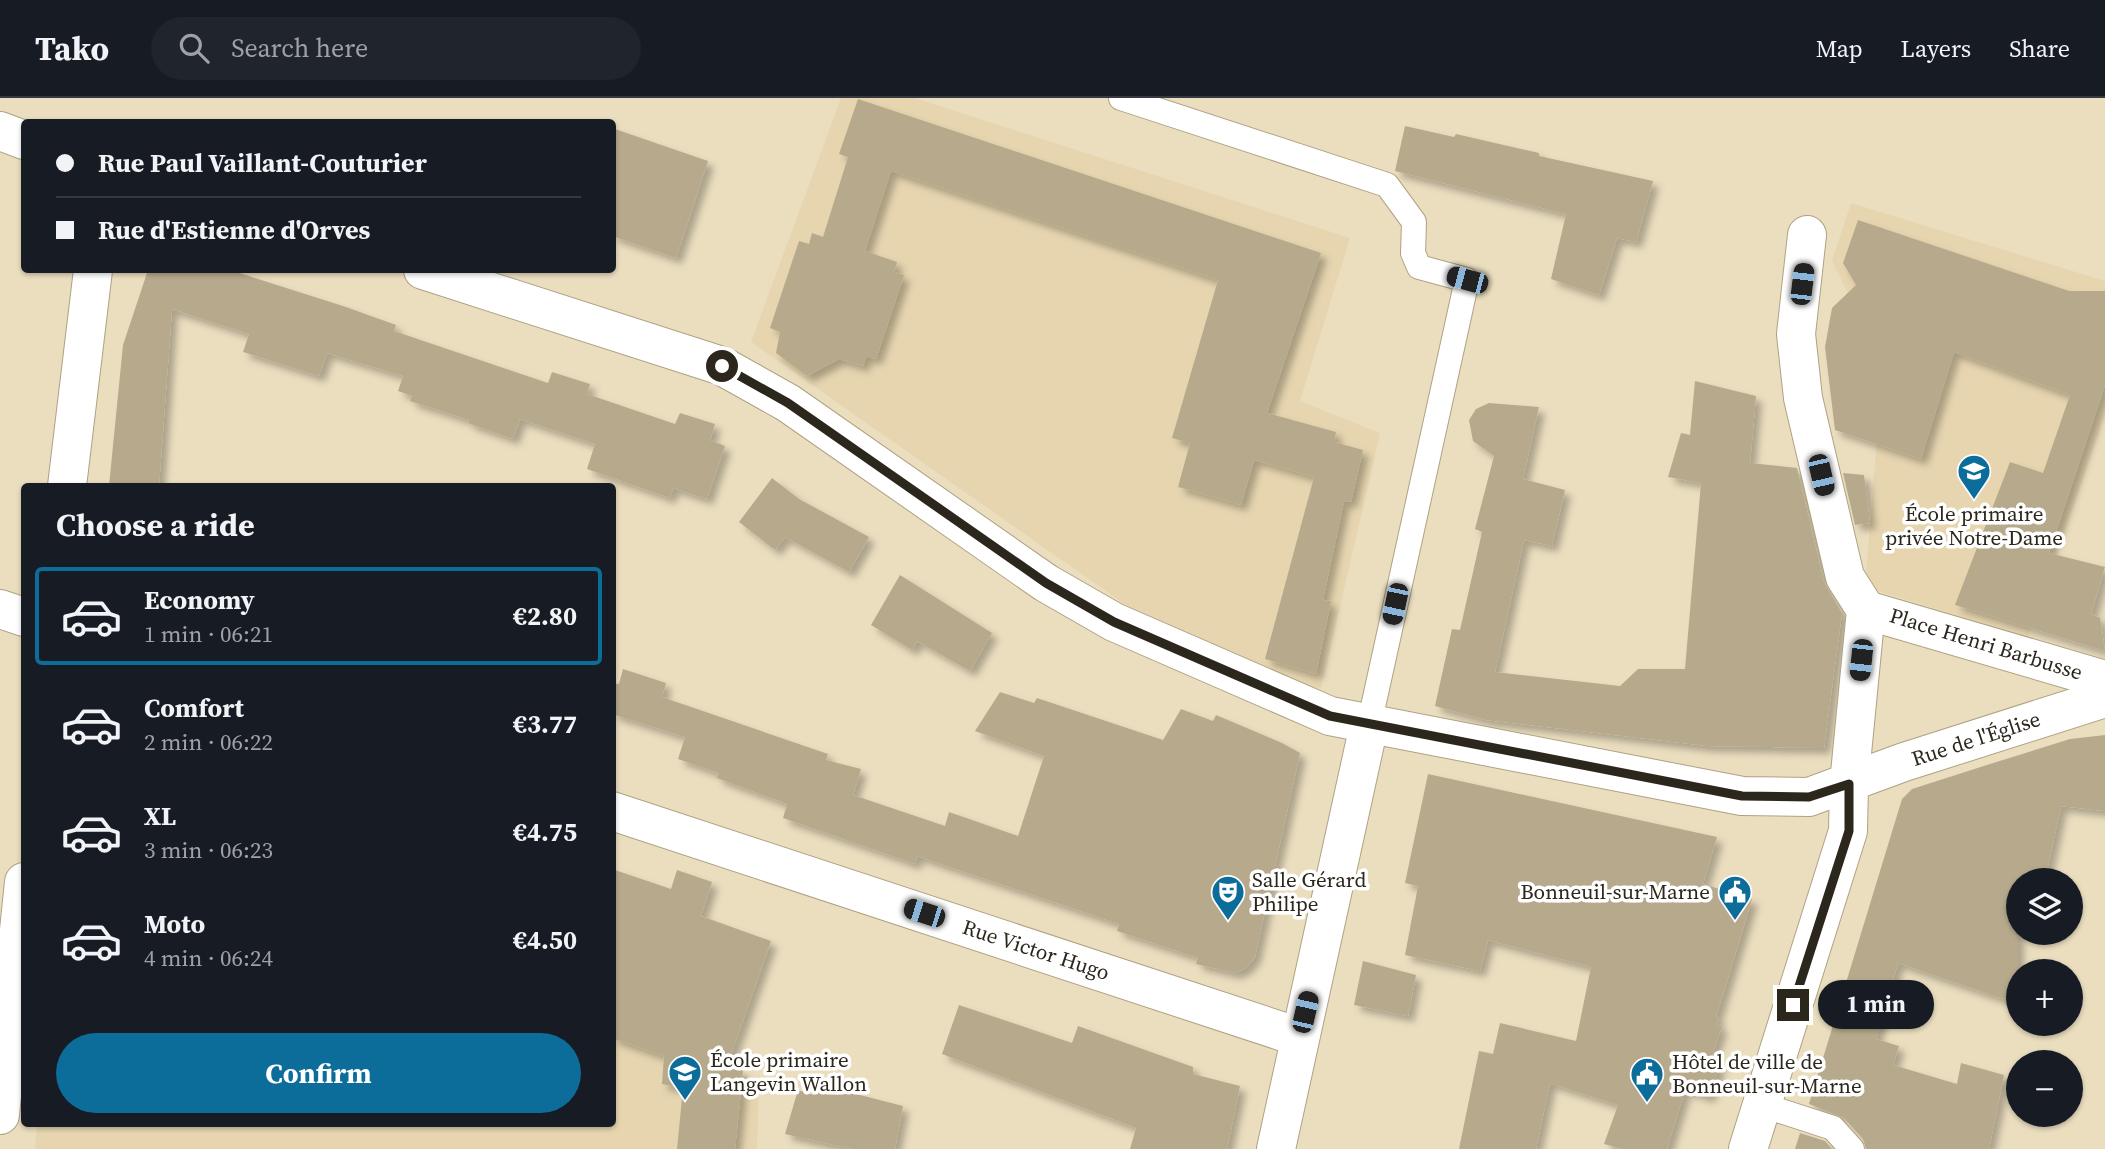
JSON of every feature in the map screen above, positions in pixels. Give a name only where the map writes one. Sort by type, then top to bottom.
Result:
[{"type":"street","points":[[0,131],[21,139]]},
{"type":"street","points":[[1748,1149],[1849,831],[1849,784],[1866,610],[1845,578],[1803,398],[1796,334],[1807,235]]},
{"type":"street","points":[[68,483],[93,273]]},
{"type":"street","name":"Rue de l'Église","points":[[432,273],[722,366],[788,403],[1046,583],[1114,622],[1330,716],[1742,796],[1809,797],[1904,762],[2105,698]]},
{"type":"street","points":[[0,609],[21,616]]},
{"type":"street","name":"Place Henri Barbusse","points":[[1866,610],[2105,680]]},
{"type":"street","points":[[1276,1149],[1369,725]]},
{"type":"street","name":"Rue Victor Hugo","points":[[616,812],[1299,1037]]},
{"type":"street","points":[[0,1115],[21,911]]},
{"type":"lane","points":[[1121,98],[1387,185],[1414,222],[1413,253],[1419,267],[1467,280],[1369,725]]},
{"type":"lane","points":[[1762,1105],[1833,1128],[1853,1149]]},
{"type":"shaded area","points":[[841,98],[915,98],[1350,238],[1300,401],[1380,433],[1321,689],[1266,676],[1133,610],[751,342]]},
{"type":"shaded area","name":"École primaire privée Notre-Dame","points":[[1851,203],[2105,281],[2105,415],[2028,637],[1865,587],[1883,364],[1832,261]]},
{"type":"shaded area","name":"École primaire Langevin Wallon","points":[[616,1035],[639,1037],[759,1081],[757,1149],[35,1149],[37,1127],[616,1127]]},
{"type":"building","points":[[858,99],[1321,253],[1267,413],[1336,432],[1334,442],[1363,450],[1351,502],[1344,501],[1323,600],[1331,601],[1316,674],[1265,659],[1314,477],[1254,460],[1241,505],[1178,487],[1190,443],[1172,438],[1218,280],[891,171],[865,251],[897,262],[894,272],[904,275],[876,359],[866,356],[863,366],[839,359],[807,376],[776,353],[780,332],[770,328],[799,241],[809,244],[812,233],[823,237],[848,157],[839,154]]},
{"type":"building","points":[[1405,126],[1454,137],[1456,134],[1539,153],[1539,156],[1653,181],[1636,242],[1617,238],[1599,295],[1551,279],[1566,214],[1395,171]]},
{"type":"building","points":[[616,129],[708,161],[676,258],[616,237]]},
{"type":"building","points":[[1858,220],[2069,291],[2105,291],[2105,385],[2049,553],[2105,567],[2091,614],[2100,618],[2105,651],[1955,605],[2010,462],[2043,473],[2070,395],[1954,352],[1921,459],[1835,430],[1825,347],[1832,308],[1856,285],[1843,263]]},
{"type":"building","points":[[147,273],[239,273],[346,307],[396,325],[394,331],[548,383],[552,372],[590,384],[587,394],[675,424],[680,413],[715,424],[710,440],[725,446],[707,499],[673,488],[670,498],[587,469],[595,444],[520,419],[513,439],[468,423],[469,420],[410,401],[412,396],[398,391],[403,376],[327,353],[319,376],[243,352],[249,334],[172,309],[159,483],[109,483],[123,345]]},
{"type":"building","points":[[1695,381],[1756,396],[1750,463],[1797,468],[1824,582],[1842,613],[1824,748],[1708,746],[1486,720],[1435,706],[1452,629],[1460,630],[1482,532],[1475,529],[1494,456],[1473,441],[1469,420],[1476,409],[1489,403],[1539,407],[1523,479],[1565,490],[1552,546],[1524,540],[1495,672],[1620,686],[1638,669],[1685,669],[1701,483],[1668,477],[1681,433],[1690,435]]},
{"type":"building","points":[[1843,473],[1864,475],[1870,523],[1855,525]]},
{"type":"building","points":[[772,478],[799,499],[869,537],[849,572],[785,537],[775,550],[739,522]]},
{"type":"building","points":[[900,575],[992,633],[970,671],[917,641],[912,650],[871,625]]},
{"type":"building","points":[[623,669],[666,683],[662,697],[828,754],[826,760],[861,769],[853,795],[945,826],[949,812],[1018,836],[1044,756],[975,731],[1000,692],[1034,703],[1037,698],[1163,740],[1181,709],[1213,721],[1216,715],[1282,743],[1300,753],[1255,957],[1246,968],[1235,973],[1196,964],[1198,958],[1117,931],[1119,924],[917,856],[915,864],[783,818],[787,804],[717,778],[718,773],[678,759],[685,737],[616,715],[616,684],[619,684]]},
{"type":"building","points":[[2105,735],[2105,811],[2061,806],[2048,868],[2006,868],[2006,945],[2018,945],[2018,959],[2006,959],[2006,999],[1898,963],[1876,1039],[1899,1046],[1893,1065],[1957,1084],[1961,1063],[2004,1075],[1989,1149],[1866,1149],[1863,1139],[1844,1118],[1809,1104],[1902,799],[1912,789],[2070,739]]},
{"type":"building","points":[[1428,774],[1717,837],[1703,884],[1752,899],[1716,1017],[1719,1018],[1716,1025],[1722,1026],[1710,1061],[1720,1064],[1709,1097],[1685,1090],[1667,1149],[1623,1149],[1604,1144],[1618,1105],[1550,1083],[1536,1149],[1459,1149],[1479,1051],[1493,1054],[1500,1023],[1576,1041],[1591,967],[1488,940],[1480,971],[1405,955],[1418,886],[1405,883]]},
{"type":"building","points":[[616,870],[671,889],[677,870],[712,882],[701,916],[771,941],[727,1066],[743,1071],[735,1149],[677,1149],[683,1088],[662,1084],[664,1056],[616,1039]]},
{"type":"building","points":[[1363,961],[1416,975],[1408,1016],[1354,1005]]},
{"type":"building","points":[[959,1005],[1072,1043],[1078,1026],[1193,1067],[1193,1074],[1240,1086],[1227,1149],[1130,1149],[1136,1128],[942,1054]]},
{"type":"building","points":[[817,1084],[903,1106],[895,1149],[852,1149],[785,1134],[798,1090],[814,1095]]},
{"type":"building","points":[[1800,1133],[1825,1141],[1832,1149],[1795,1149]]},
{"type":"place","name":"École primaire privée Notre-Dame","points":[[1974,501]]},
{"type":"place","name":"Salle Gérard Philipe","points":[[1228,922]]},
{"type":"place","name":"Bonneuil-sur-Marne","points":[[1735,922]]},
{"type":"place","name":"École primaire Langevin Wallon","points":[[685,1102]]},
{"type":"place","name":"Hôtel de ville de Bonneuil-sur-Marne","points":[[1647,1104]]},
{"type":"route","points":[[722,366],[788,403],[1046,583],[1114,622],[1330,716],[1742,796],[1773,799],[1809,797],[1849,784],[1849,831],[1793,1005]]}]
